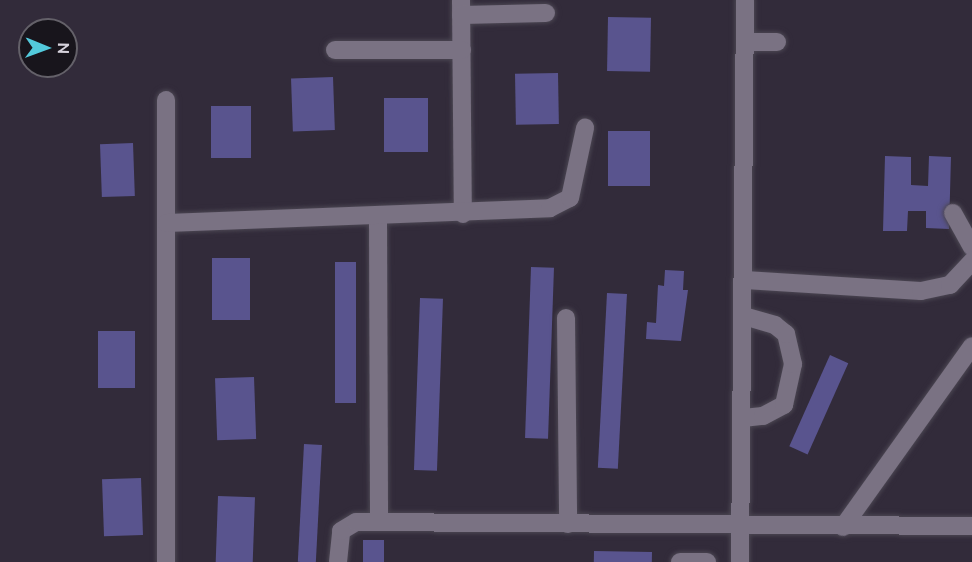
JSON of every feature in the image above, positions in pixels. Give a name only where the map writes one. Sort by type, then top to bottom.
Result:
[{"type":"street","points":[[740,562],[745,280],[745,0]]},
{"type":"street","points":[[463,214],[461,7],[546,13]]},
{"type":"street","points":[[745,42],[777,42]]},
{"type":"street","points":[[334,51],[462,50]]},
{"type":"street","points":[[165,100],[166,562]]},
{"type":"street","points":[[167,223],[378,218],[562,206],[570,198],[585,128]]},
{"type":"street","points":[[953,213],[972,247]]},
{"type":"street","points":[[378,218],[379,521]]},
{"type":"street","points":[[745,280],[921,291],[950,285],[972,261]]},
{"type":"street","points":[[743,418],[763,416],[784,405],[793,364],[786,334],[775,325],[744,316]]},
{"type":"street","points":[[566,318],[568,524]]},
{"type":"street","points":[[843,527],[972,346]]},
{"type":"street","points":[[338,562],[338,540],[346,525],[379,521],[741,527],[972,526]]},
{"type":"street","points":[[680,562],[707,562]]},
{"type":"building","points":[[608,17],[651,18],[650,72],[607,71]]},
{"type":"building","points":[[558,73],[559,124],[516,125],[515,74]]},
{"type":"building","points":[[333,77],[335,130],[293,131],[291,78]]},
{"type":"building","points":[[384,98],[428,98],[428,152],[384,152]]},
{"type":"building","points":[[211,106],[251,106],[251,158],[211,158]]},
{"type":"building","points":[[608,131],[650,131],[650,186],[608,186]]},
{"type":"building","points":[[133,143],[135,196],[102,197],[100,144]]},
{"type":"building","points":[[885,156],[911,157],[911,185],[928,186],[929,156],[951,157],[949,229],[926,228],[926,211],[908,211],[907,231],[883,231]]},
{"type":"building","points":[[212,258],[250,258],[250,320],[212,320]]},
{"type":"building","points":[[335,262],[356,262],[356,403],[335,403]]},
{"type":"building","points":[[531,267],[554,268],[548,439],[525,438]]},
{"type":"building","points":[[665,270],[684,271],[683,290],[688,290],[681,341],[646,339],[647,322],[656,323],[658,285],[664,286]]},
{"type":"building","points":[[607,293],[627,294],[618,469],[598,468]]},
{"type":"building","points":[[420,298],[443,299],[437,471],[414,470]]},
{"type":"building","points":[[98,331],[135,331],[135,388],[98,388]]},
{"type":"building","points":[[830,355],[848,363],[808,454],[789,446]]},
{"type":"building","points":[[254,377],[256,439],[217,440],[215,378]]},
{"type":"building","points":[[304,444],[322,445],[316,562],[298,562]]},
{"type":"building","points":[[141,478],[143,535],[104,536],[102,479]]},
{"type":"building","points":[[218,496],[255,497],[253,562],[216,562]]},
{"type":"building","points":[[363,540],[384,540],[384,562],[363,562]]},
{"type":"building","points":[[594,551],[652,552],[652,562],[594,562]]}]
